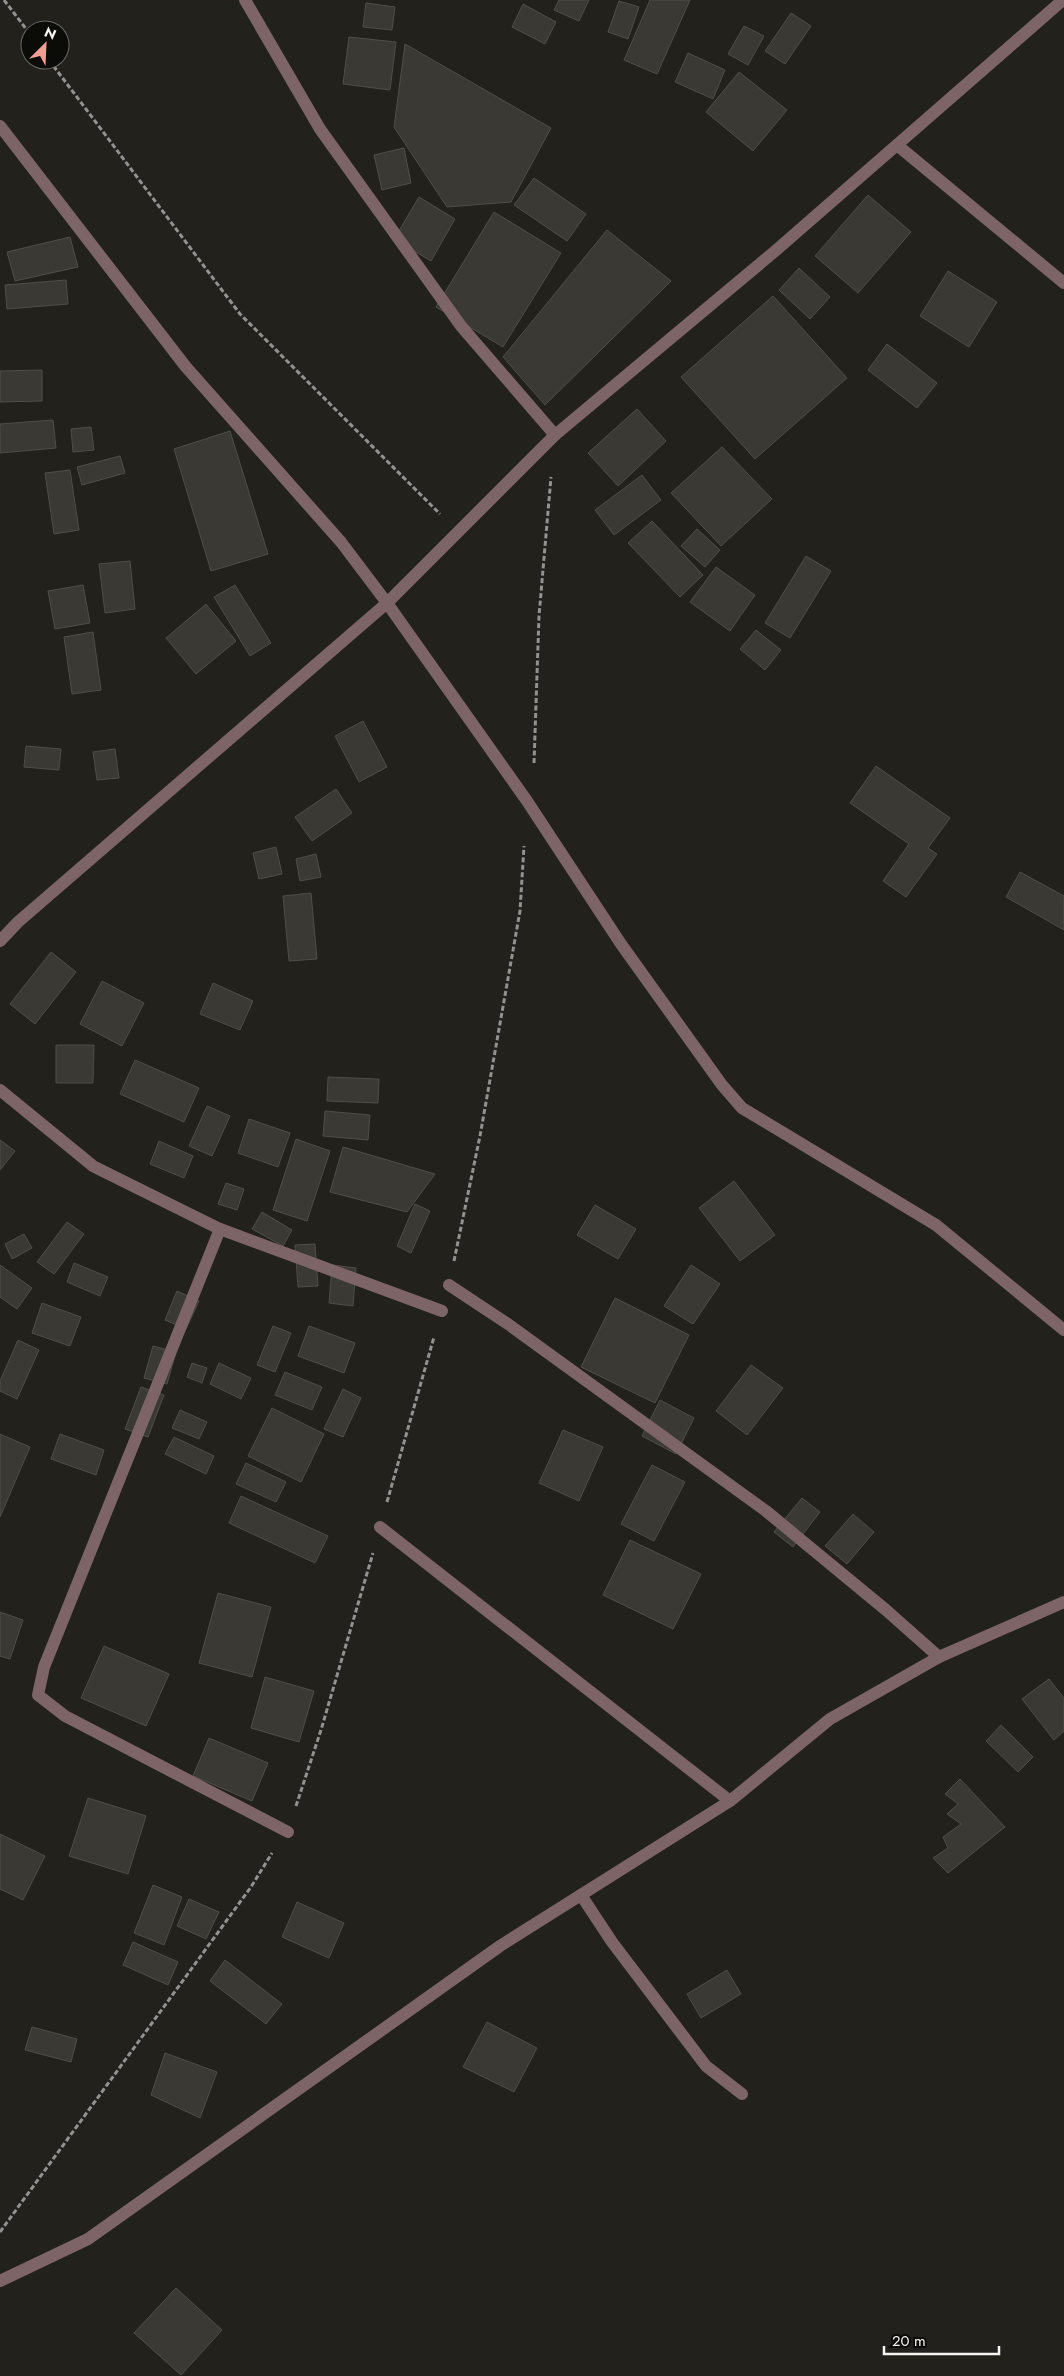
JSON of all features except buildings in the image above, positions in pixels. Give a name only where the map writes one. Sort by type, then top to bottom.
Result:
[{"type":"street","points":[[245,0],[331,145],[461,326],[555,435]]},
{"type":"street","points":[[0,941],[18,922],[388,603],[555,435],[774,252],[1063,0]]},
{"type":"street","points":[[0,126],[186,367],[341,542],[388,603],[526,801],[620,944],[722,1085],[742,1108],[936,1225],[1064,1330]]},
{"type":"street","points":[[896,145],[1064,283]]},
{"type":"street","points":[[0,1090],[93,1166],[220,1229],[442,1310]]},
{"type":"street","points":[[220,1229],[48,1658],[38,1695],[66,1716],[288,1832]]},
{"type":"street","points":[[449,1285],[508,1324],[766,1511],[886,1610],[938,1656]]},
{"type":"street","points":[[380,1527],[730,1801]]},
{"type":"street","points":[[0,2281],[88,2239],[500,1946],[730,1801],[830,1719],[938,1656],[1064,1602]]},
{"type":"street","points":[[580,1895],[612,1942],[706,2066],[742,2094]]},
{"type":"path","points":[[4,0],[20,21]]},
{"type":"path","points":[[57,70],[240,314],[459,532]]},
{"type":"path","points":[[449,1285],[480,1136],[520,911],[526,801],[534,759],[539,616],[555,435]]},
{"type":"path","points":[[0,2232],[245,1895],[278,1842],[288,1832],[321,1730],[442,1310]]}]
